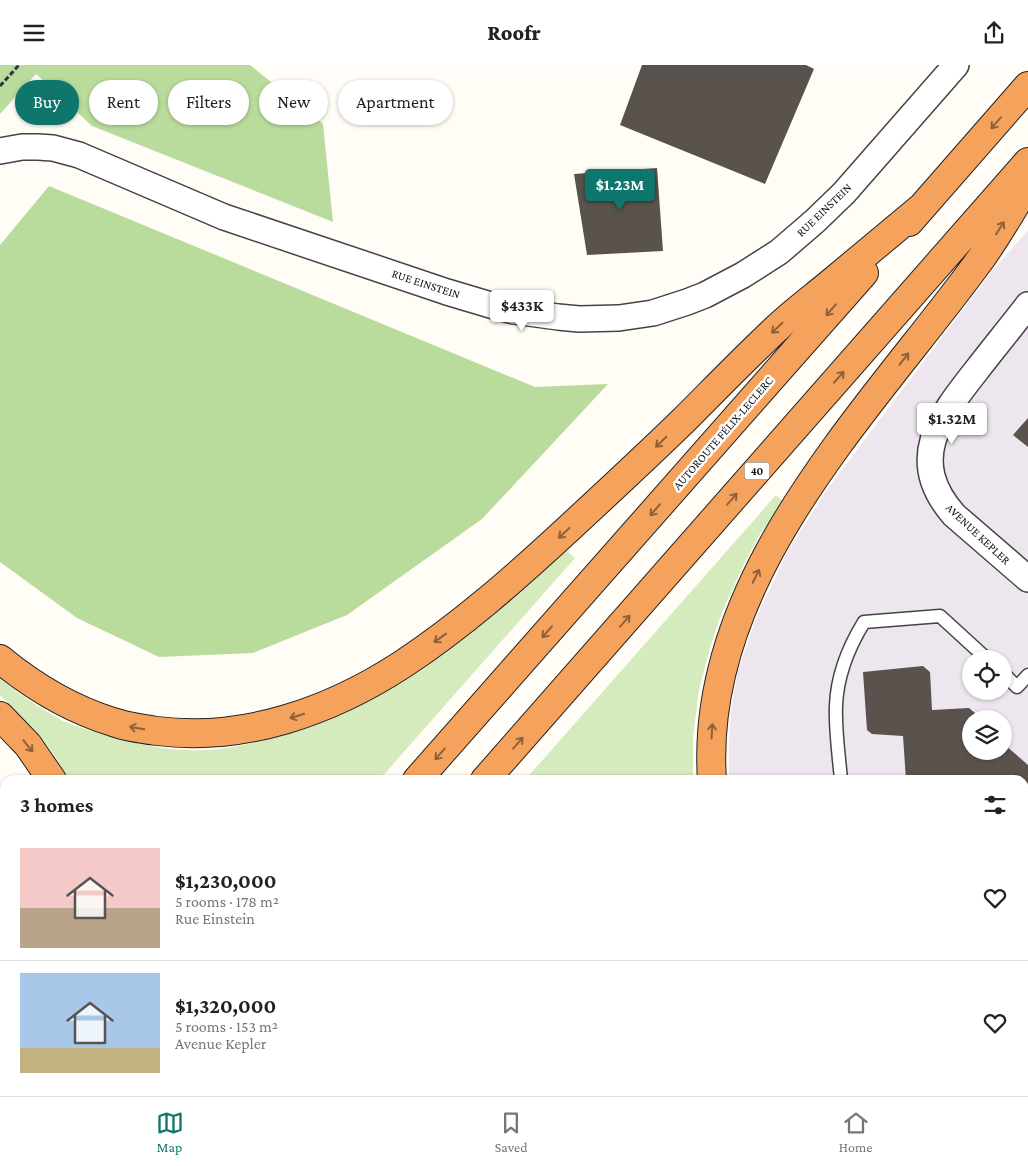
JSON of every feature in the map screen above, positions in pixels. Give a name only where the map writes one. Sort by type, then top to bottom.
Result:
[{"type":"highway","name":"AUTOROUTE FÉLIX-LECLERC","points":[[421,775],[1028,86]]},
{"type":"highway","name":"40","points":[[490,775],[1028,162]]},
{"type":"highway","points":[[711,775],[710,761],[713,712],[718,685],[733,632],[754,579],[814,478],[978,262],[1028,184]]},
{"type":"highway","points":[[0,659],[33,685],[72,706],[114,723],[138,729],[164,732],[199,733],[244,729],[274,723],[301,715],[353,693],[426,648],[494,595],[644,459],[780,325],[922,207]]},
{"type":"highway","points":[[0,716],[28,745],[49,775]]},
{"type":"street","name":"RUE EINSTEIN","points":[[0,151],[22,147],[38,147],[52,148],[79,155],[224,217],[494,306],[514,311],[558,317],[579,319],[618,318],[653,313],[696,298],[742,275],[779,252],[844,193],[956,65]]},
{"type":"street","name":"AVENUE KEPLER","points":[[1028,305],[961,389],[945,413],[936,429],[930,456],[934,482],[945,504],[954,515],[1028,579]]},
{"type":"lane","points":[[841,775],[836,727],[838,687],[841,669],[854,637],[864,622],[940,616],[977,650]]},
{"type":"lane","points":[[1012,681],[1018,687],[1028,675]]},
{"type":"path","points":[[0,86],[19,65]]},
{"type":"shaded area","points":[[1028,230],[1028,775],[729,775],[731,710],[738,671],[757,616],[788,551],[826,491],[989,275]]},
{"type":"green space","points":[[0,65],[250,65],[269,80],[259,80],[259,125],[323,125],[333,222],[91,125],[158,125],[158,80],[89,80],[89,123],[79,114],[79,80],[42,80],[36,74],[31,80],[15,80],[15,97],[0,114]]},
{"type":"green space","points":[[49,186],[535,387],[608,384],[482,519],[347,615],[253,653],[159,657],[77,618],[0,562],[0,245]]},
{"type":"green space","points":[[776,495],[784,502],[760,534],[744,564],[722,612],[710,648],[699,690],[693,737],[693,775],[529,775]]},
{"type":"green space","points":[[566,550],[575,558],[383,775],[66,775],[37,732],[0,695],[0,678],[22,696],[63,721],[150,746],[213,750],[262,741],[307,728],[349,711],[389,690],[463,640]]},
{"type":"building","points":[[642,65],[806,65],[814,69],[765,184],[620,125]]},
{"type":"building","points":[[657,168],[663,251],[587,255],[574,174]]},
{"type":"building","points":[[1028,418],[1028,447],[1013,435]]},
{"type":"building","points":[[923,666],[930,672],[932,710],[969,708],[971,710],[962,710],[962,760],[1012,760],[1012,751],[1028,765],[1028,775],[906,775],[903,736],[872,734],[867,730],[863,672]]}]
